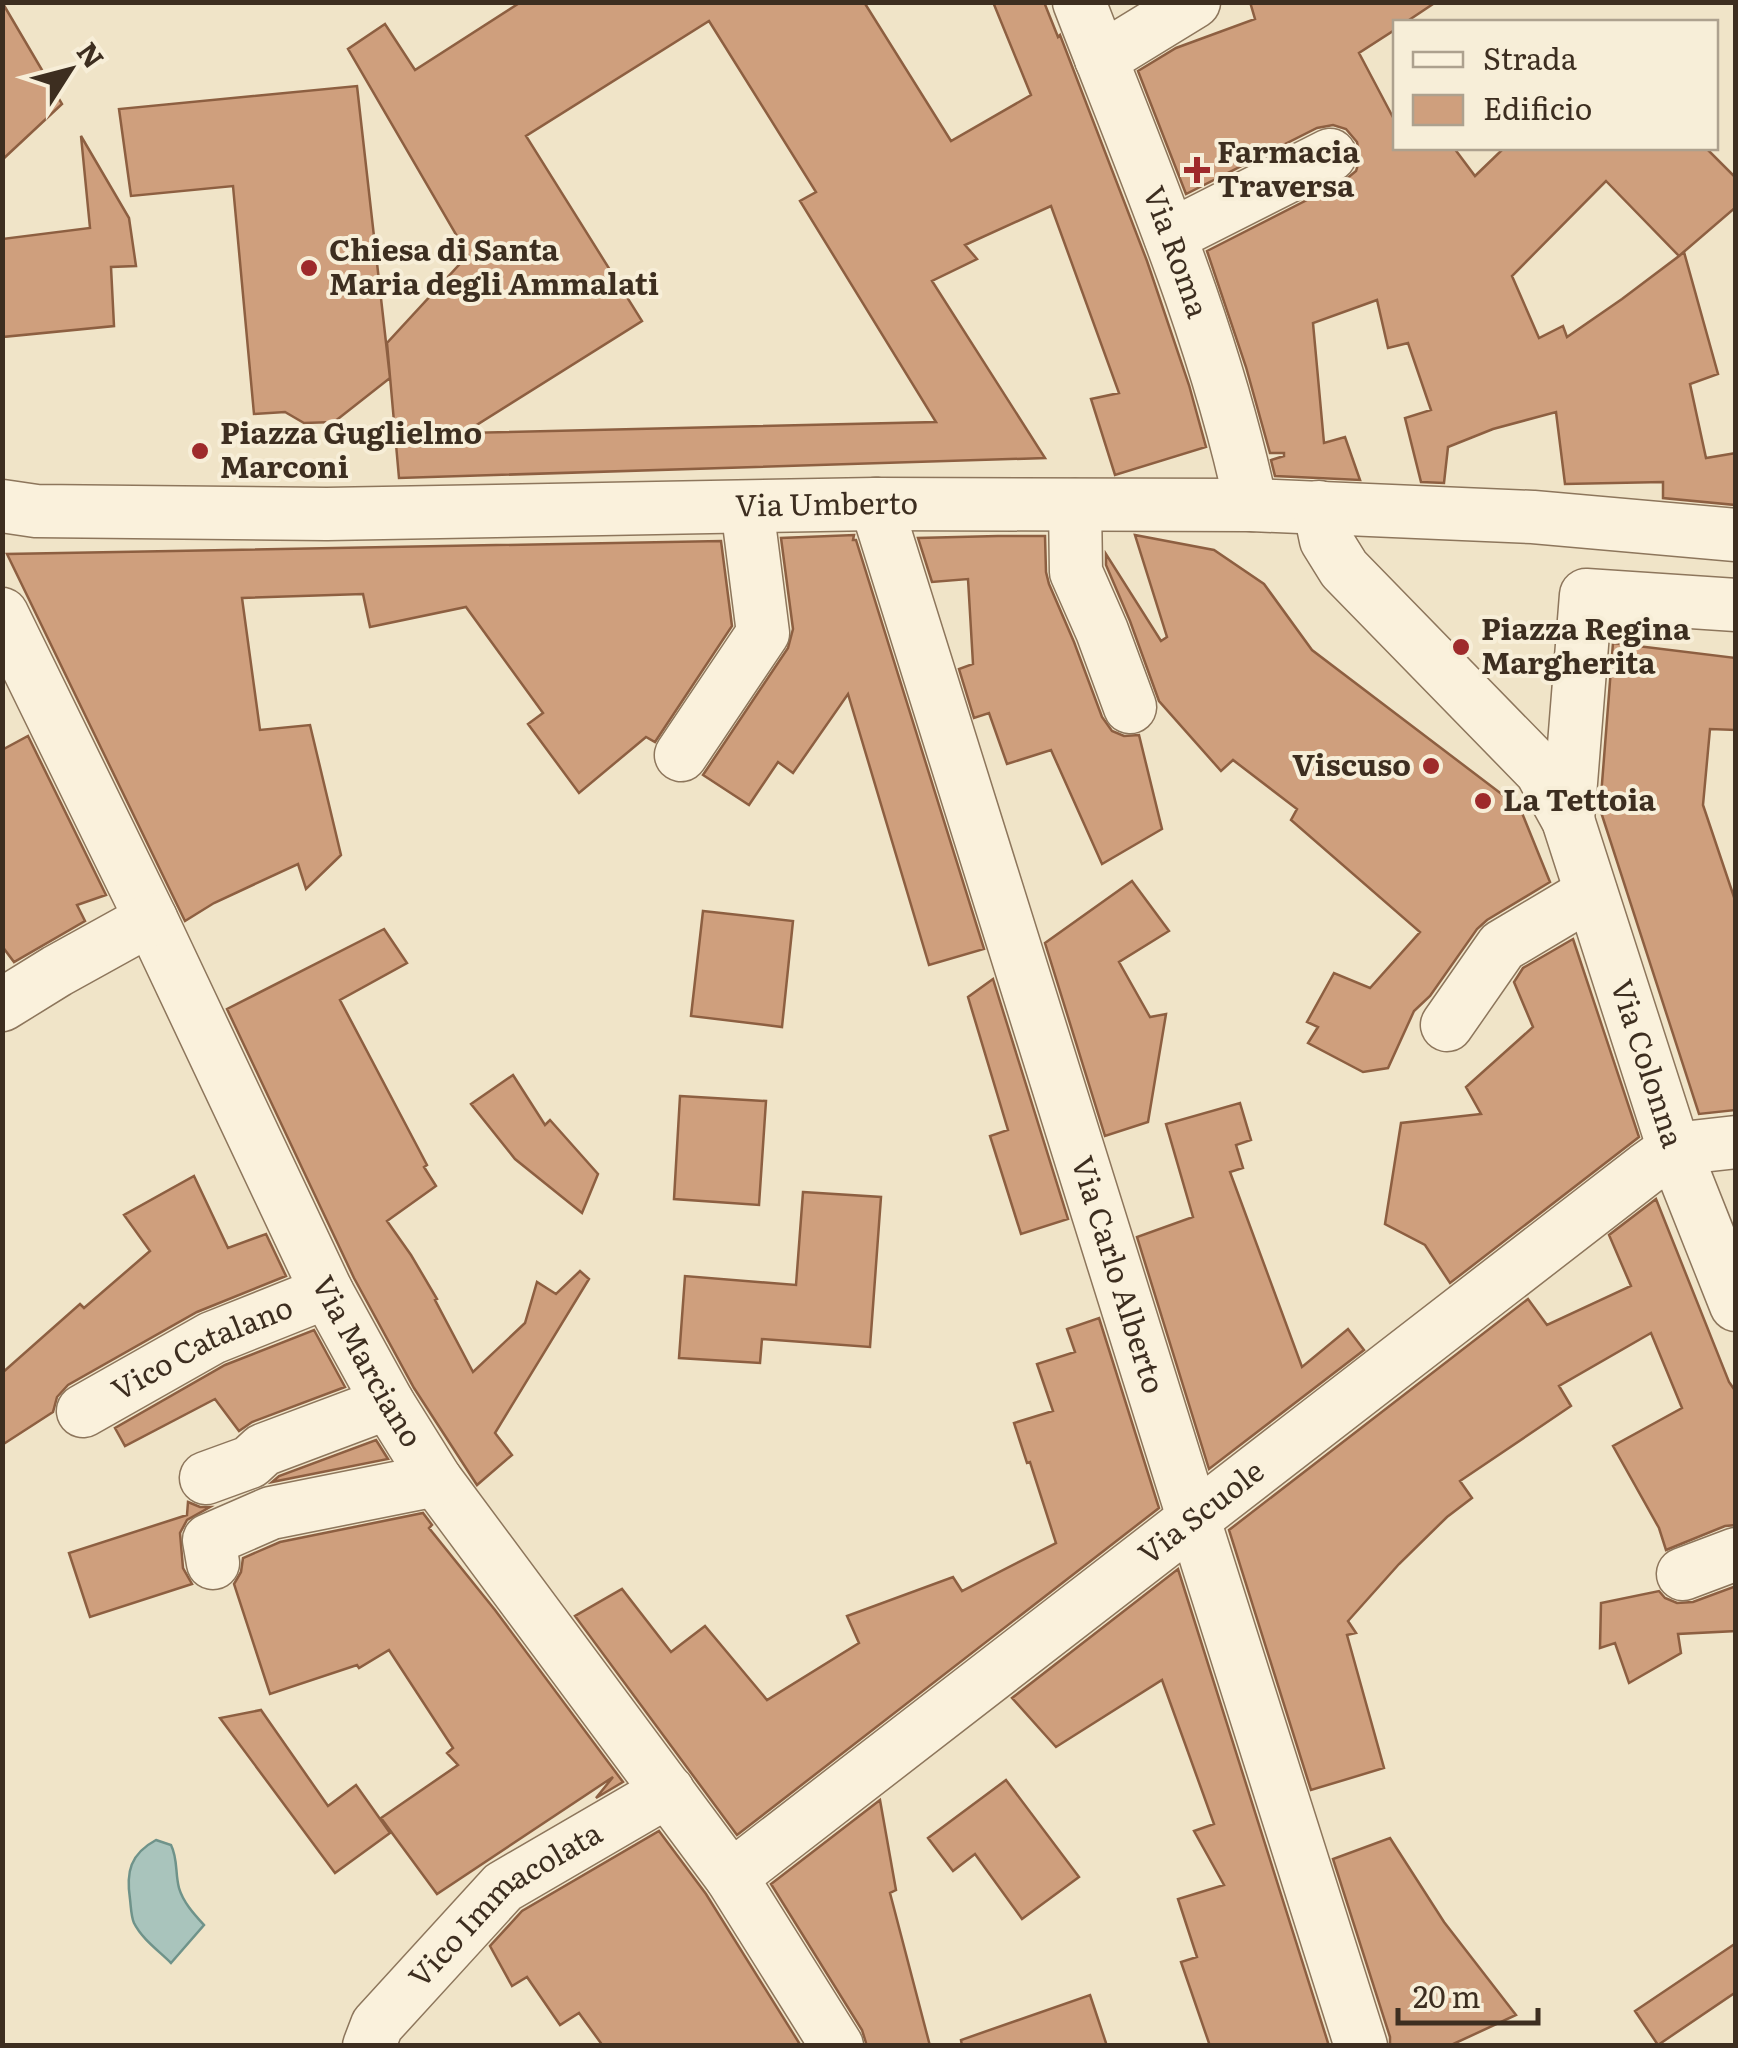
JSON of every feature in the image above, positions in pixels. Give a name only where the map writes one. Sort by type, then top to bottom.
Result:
[{"type":"street","name":"Via Roma","points":[[1079,2],[1197,306],[1251,505]]},
{"type":"street","points":[[1100,59],[1194,2]]},
{"type":"street","points":[[1170,236],[1330,155]]},
{"type":"street","name":"Via Umberto","points":[[2,506],[36,511],[404,513],[876,504],[1251,505],[1612,523],[1736,535]]},
{"type":"street","name":"Via Carlo Alberto","points":[[876,504],[1362,2046]]},
{"type":"street","points":[[1075,505],[1076,572],[1130,707]]},
{"type":"street","points":[[680,756],[763,632],[747,507]]},
{"type":"street","points":[[1320,507],[1326,540],[1344,568],[1541,771],[1568,820]]},
{"type":"street","points":[[1568,820],[1586,595],[1736,605]]},
{"type":"street","name":"Via Marciano","points":[[2,614],[327,1292],[388,1403],[436,1480],[731,1877],[837,2046]]},
{"type":"street","name":"Via Colonna","points":[[1568,820],[1674,1149],[1736,1305]]},
{"type":"street","points":[[1447,1025],[1502,946],[1591,893]]},
{"type":"street","points":[[2,1006],[151,918]]},
{"type":"street","points":[[1674,1149],[1736,1142]]},
{"type":"street","name":"Via Scuole","points":[[731,1877],[1674,1149]]},
{"type":"street","name":"Vico Catalano","points":[[83,1411],[212,1338],[327,1292]]},
{"type":"street","points":[[206,1478],[250,1462],[263,1450],[388,1403]]},
{"type":"street","points":[[214,1563],[209,1540],[272,1513],[436,1480]]},
{"type":"street","points":[[1683,1574],[1736,1554]]},
{"type":"street","name":"Vico Immacolata","points":[[369,2046],[377,2025],[503,1887],[668,1790]]},
{"type":"water","points":[[156,1840],[171,1845],[181,1893],[204,1925],[171,1963],[141,1934],[131,1911],[132,1865],[140,1851]]},
{"type":"building","points":[[2,2],[62,104],[2,160]]},
{"type":"building","points":[[521,2],[864,2],[951,141],[1031,95],[993,2],[1044,2],[1147,261],[1206,447],[1115,475],[1091,399],[1119,393],[1051,206],[965,245],[977,259],[932,281],[1045,458],[399,478],[387,343],[468,255],[348,49],[385,24],[415,70]],"holes":[[[709,21],[816,192],[800,201],[936,422],[464,433],[642,321],[526,136]]]},
{"type":"building","points":[[1250,2],[1436,2],[1409,20],[1393,20],[1393,31],[1359,53],[1393,117],[1393,150],[1456,150],[1475,176],[1502,150],[1708,150],[1736,178],[1736,207],[1679,256],[1684,252],[1718,374],[1690,384],[1706,458],[1736,453],[1736,505],[1663,498],[1663,482],[1565,484],[1556,412],[1493,429],[1448,447],[1444,483],[1421,482],[1405,418],[1431,410],[1408,343],[1388,348],[1377,300],[1313,323],[1324,443],[1345,437],[1360,480],[1275,476],[1271,460],[1284,453],[1270,453],[1207,251],[1344,181],[1356,171],[1360,158],[1357,142],[1346,129],[1333,125],[1317,128],[1186,194],[1138,71],[1176,48],[1255,19]],"holes":[[[1606,181],[1679,256],[1567,337],[1563,326],[1539,338],[1512,276]]]},
{"type":"building","points":[[357,86],[390,378],[334,422],[304,423],[285,412],[254,414],[233,186],[131,196],[119,109]]},
{"type":"building","points":[[81,136],[129,218],[136,266],[111,267],[114,326],[2,337],[2,239],[90,228]]},
{"type":"building","points":[[854,535],[984,949],[929,965],[848,694],[793,773],[778,762],[749,805],[703,775],[788,648],[793,629],[781,538]]},
{"type":"building","points":[[1135,535],[1214,550],[1264,584],[1312,650],[1520,808],[1550,882],[1477,929],[1430,996],[1414,1011],[1388,1068],[1363,1072],[1308,1043],[1318,1027],[1307,1022],[1334,973],[1370,988],[1420,932],[1291,820],[1297,809],[1233,760],[1221,771],[1159,701],[1106,565],[1106,554],[1161,641],[1167,637]]},
{"type":"building","points":[[1045,536],[1049,584],[1102,717],[1112,731],[1124,736],[1139,735],[1162,829],[1102,864],[1051,750],[1007,764],[989,713],[974,718],[959,669],[973,664],[968,579],[932,582],[918,538]]},
{"type":"building","points":[[721,541],[732,626],[655,742],[646,737],[579,793],[528,724],[543,713],[466,607],[370,627],[363,594],[242,598],[260,730],[310,725],[341,855],[306,889],[298,864],[214,903],[185,921],[7,554]]},
{"type":"building","points":[[1613,643],[1736,658],[1736,730],[1710,729],[1703,805],[1736,903],[1736,1110],[1699,1114],[1600,809]]},
{"type":"building","points":[[28,736],[106,895],[77,905],[85,921],[14,962],[2,946],[2,750]]},
{"type":"building","points":[[1132,881],[1169,931],[1119,962],[1150,1017],[1166,1014],[1148,1122],[1105,1136],[1045,943]]},
{"type":"building","points":[[703,911],[793,921],[782,1027],[691,1016]]},
{"type":"building","points":[[384,929],[407,963],[340,1000],[436,1186],[387,1221],[437,1299],[473,1372],[525,1323],[537,1282],[556,1294],[580,1271],[589,1279],[495,1433],[512,1455],[477,1485],[414,1388],[354,1278],[227,1009]]},
{"type":"building","points":[[1573,939],[1639,1137],[1450,1283],[1425,1245],[1385,1224],[1401,1123],[1481,1114],[1466,1087],[1533,1027],[1514,982],[1523,968]]},
{"type":"building","points":[[993,979],[1068,1219],[1021,1234],[990,1136],[1008,1130],[968,997]]},
{"type":"building","points":[[513,1075],[545,1125],[550,1120],[598,1174],[582,1213],[515,1159],[471,1104]]},
{"type":"building","points":[[680,1096],[766,1101],[759,1205],[674,1199]]},
{"type":"building","points":[[1240,1103],[1251,1140],[1236,1145],[1243,1168],[1230,1172],[1302,1367],[1348,1329],[1364,1350],[1209,1469],[1137,1237],[1193,1217],[1166,1124]]},
{"type":"building","points":[[194,1176],[228,1248],[266,1234],[286,1276],[197,1312],[68,1385],[57,1397],[53,1412],[2,1445],[2,1373],[80,1304],[84,1308],[150,1251],[124,1215]]},
{"type":"building","points":[[803,1192],[881,1197],[870,1347],[762,1339],[760,1363],[679,1358],[685,1276],[796,1285]]},
{"type":"building","points":[[1656,1199],[1736,1392],[1736,1525],[1666,1550],[1659,1528],[1613,1446],[1682,1408],[1651,1333],[1559,1386],[1571,1406],[1460,1481],[1472,1498],[1399,1564],[1348,1621],[1356,1633],[1347,1635],[1384,1768],[1311,1790],[1229,1530],[1528,1299],[1547,1325],[1631,1286],[1609,1235]]},
{"type":"building","points":[[1099,1318],[1159,1508],[737,1835],[575,1616],[622,1589],[671,1652],[705,1626],[767,1700],[859,1643],[847,1616],[953,1577],[962,1591],[1056,1543],[1014,1423],[1053,1411],[1037,1364],[1075,1352],[1067,1329]]},
{"type":"building","points":[[314,1330],[345,1387],[252,1422],[239,1431],[215,1399],[125,1446],[115,1428],[225,1365]]},
{"type":"building","points":[[376,1440],[388,1459],[272,1482],[279,1476]]},
{"type":"building","points":[[188,1502],[210,1507],[187,1520],[180,1533],[183,1568],[192,1584],[90,1617],[69,1553],[187,1515]]},
{"type":"building","points":[[423,1513],[432,1525],[429,1528],[623,1782],[596,1798],[613,1777],[437,1894],[381,1818],[458,1765],[447,1753],[453,1748],[389,1650],[359,1668],[357,1665],[270,1694],[234,1584],[243,1558],[280,1542]]},
{"type":"building","points":[[1178,1569],[1329,2046],[1210,2046],[1181,1962],[1197,1957],[1178,1899],[1224,1885],[1194,1831],[1214,1824],[1162,1680],[1056,1747],[1012,1698]]},
{"type":"building","points":[[1736,1586],[1736,1631],[1678,1634],[1681,1653],[1629,1683],[1615,1643],[1600,1648],[1601,1603],[1659,1591],[1677,1603],[1693,1602]]},
{"type":"building","points":[[261,1710],[328,1806],[356,1785],[390,1833],[335,1873],[220,1718]]},
{"type":"building","points":[[1006,1780],[1079,1877],[1022,1919],[975,1854],[953,1871],[928,1838]]},
{"type":"building","points":[[880,1800],[896,1890],[890,1893],[930,2046],[867,2046],[862,2030],[771,1884]]},
{"type":"building","points":[[659,1831],[706,1894],[801,2046],[603,2046],[579,2013],[560,2025],[527,1977],[512,1986],[490,1946],[522,1911]]},
{"type":"building","points":[[1390,1838],[1444,1922],[1516,2015],[1449,2046],[1390,2046],[1333,1859]]},
{"type":"building","points":[[1736,1943],[1736,1992],[1658,2045],[1635,2011]]},
{"type":"building","points":[[1090,1995],[1107,2046],[962,2046],[961,2040]]},
{"type":"place","name":"Farmacia Traversa","points":[[1197,170]]},
{"type":"place","name":"Chiesa di Santa Maria degli Ammalati","points":[[309,268]]},
{"type":"place","name":"Piazza Guglielmo Marconi","points":[[200,451]]},
{"type":"place","name":"Piazza Regina Margherita","points":[[1461,647]]},
{"type":"place","name":"Viscuso","points":[[1431,766]]},
{"type":"place","name":"La Tettoia","points":[[1483,801]]}]
